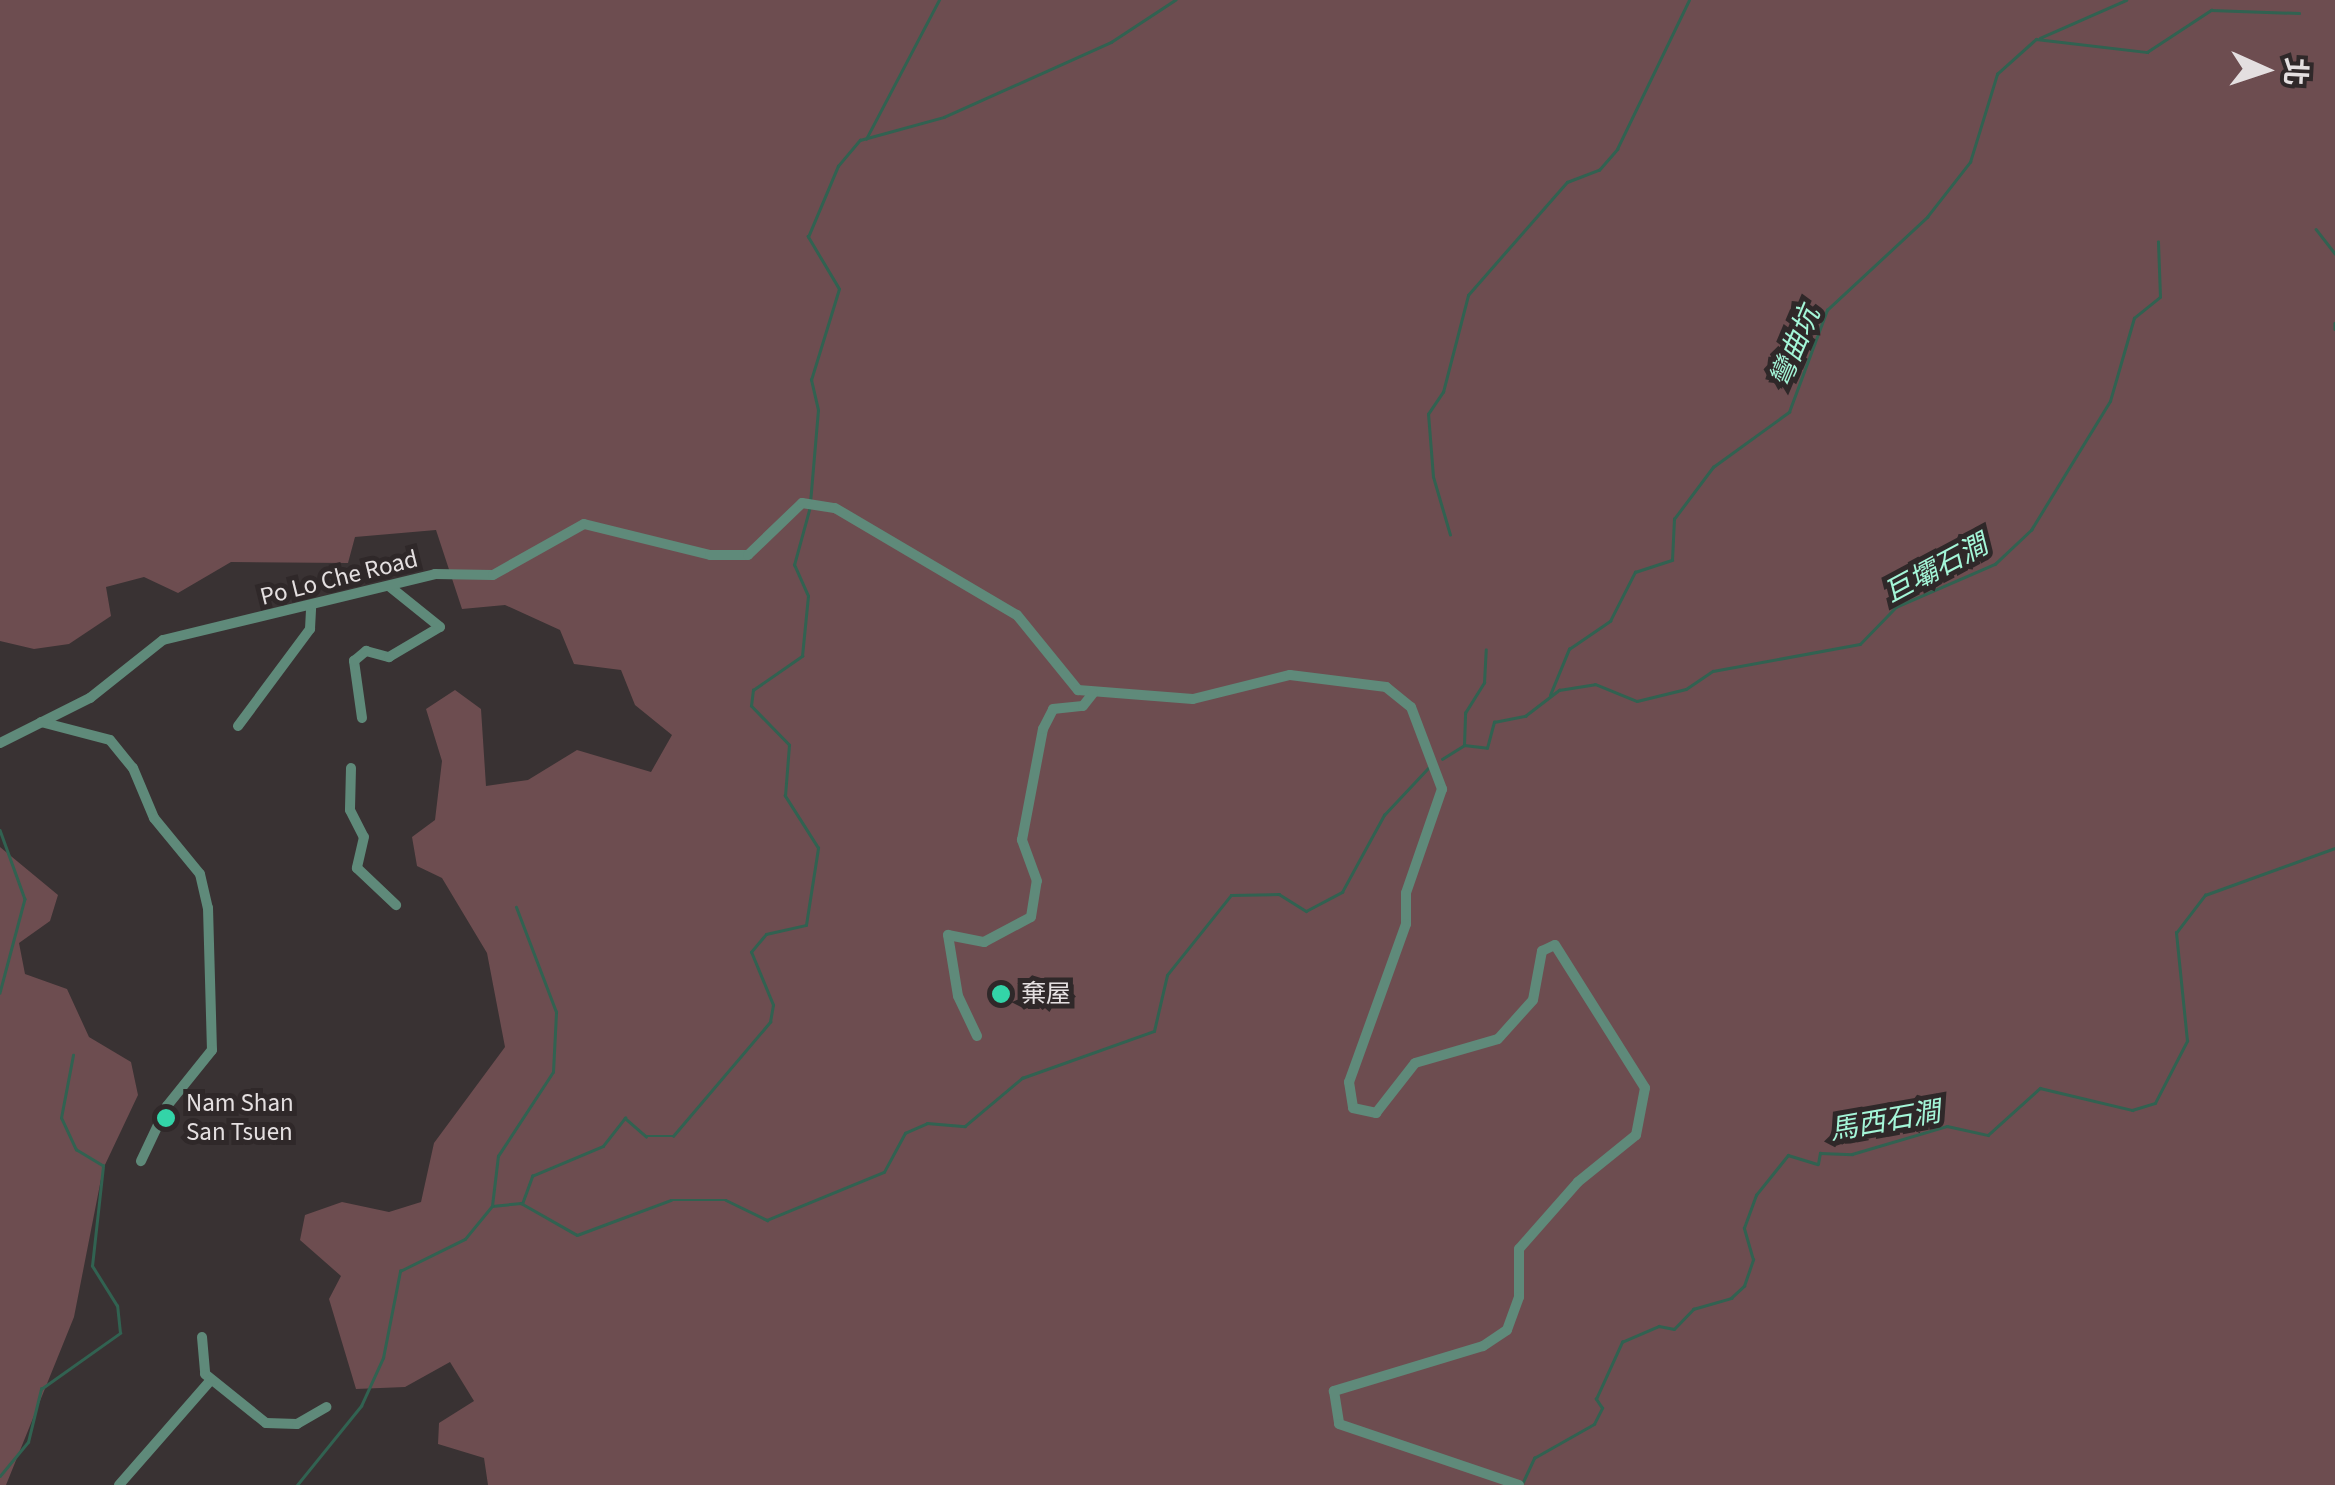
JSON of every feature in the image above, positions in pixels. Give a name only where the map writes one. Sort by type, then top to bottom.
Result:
[{"type":"street","name":"Po Lo Che Road","points":[[0,743],[104,689],[164,640],[311,608],[435,574],[492,575],[584,524],[710,555],[748,555],[789,509],[821,503],[1018,615],[1072,685],[1093,693]]},
{"type":"street","points":[[362,718],[354,662],[366,652],[388,657],[440,626],[389,586]]},
{"type":"street","points":[[238,726],[310,629],[311,608]]},
{"type":"street","points":[[978,1036],[958,996],[948,935],[984,942],[1032,917],[1036,881],[1022,840],[1042,729],[1053,709],[1083,706],[1093,693],[1193,698],[1290,674],[1339,676],[1386,688],[1411,707],[1442,789],[1406,893],[1406,924],[1349,1082],[1353,1108],[1376,1114],[1415,1063],[1498,1039],[1533,1000],[1542,951],[1556,945],[1642,1074],[1645,1110],[1636,1135],[1578,1182],[1519,1249],[1519,1297],[1506,1330],[1483,1346],[1334,1391],[1332,1413],[1340,1424],[1518,1484]]},
{"type":"street","points":[[40,722],[110,740],[134,768],[154,818],[200,874],[208,908],[212,1050],[167,1106],[141,1162]]},
{"type":"street","points":[[351,768],[350,810],[364,837],[356,868],[396,905]]},
{"type":"street","points":[[202,1337],[211,1380],[279,1428],[327,1406]]},
{"type":"street","points":[[118,1485],[211,1380]]},
{"type":"shaded area","points":[[0,0],[2335,0],[2335,1485],[488,1485],[484,1458],[438,1444],[439,1423],[474,1401],[450,1362],[405,1387],[356,1389],[329,1299],[341,1276],[300,1240],[305,1215],[342,1202],[389,1212],[421,1202],[434,1143],[505,1047],[487,953],[442,878],[417,866],[412,837],[435,820],[442,761],[426,709],[455,690],[481,709],[486,786],[528,780],[577,750],[651,772],[672,735],[635,705],[621,670],[574,664],[560,630],[505,605],[462,609],[436,530],[355,537],[348,563],[231,562],[178,593],[144,577],[106,587],[111,616],[69,644],[34,649],[0,641]]},
{"type":"shaded area","points":[[0,847],[58,895],[50,921],[19,943],[25,974],[67,989],[89,1037],[131,1062],[138,1095],[103,1169],[74,1317],[6,1485],[0,1485]]},
{"type":"waterway","points":[[866,139],[939,0]]},
{"type":"waterway","points":[[810,503],[818,410],[811,380],[839,289],[808,237],[838,166],[860,140],[944,117],[1111,42],[1175,0]]},
{"type":"waterway","points":[[1450,535],[1433,477],[1428,414],[1443,392],[1468,295],[1567,182],[1599,170],[1617,149],[1689,0]]},
{"type":"waterway","name":"彎曲坑","points":[[2040,38],[2126,0]]},
{"type":"waterway","name":"彎曲坑","points":[[1550,695],[1569,649],[1610,621],[1635,572],[1672,560],[1674,519],[1713,467],[1789,412],[1827,310],[1927,217],[1970,162],[1997,74],[2036,39],[2147,52],[2211,10],[2299,13]]},
{"type":"waterway","points":[[2316,229],[2335,253]]},
{"type":"waterway","name":"巨壩石澗","points":[[1442,759],[1464,745],[1487,748],[1494,722],[1525,716],[1559,690],[1595,684],[1637,701],[1686,689],[1713,671],[1860,644],[1896,607],[1995,564],[2031,530],[2110,401],[2134,318],[2160,297],[2158,242]]},
{"type":"waterway","points":[[2335,323],[2335,329]]},
{"type":"waterway","points":[[522,1204],[532,1176],[603,1146],[625,1118],[646,1136],[673,1136],[770,1022],[773,1005],[751,952],[766,934],[806,925],[818,848],[785,796],[789,745],[751,706],[753,690],[802,656],[808,596],[794,565],[809,510]]},
{"type":"waterway","points":[[1464,745],[1465,713],[1484,683],[1486,650]]},
{"type":"waterway","points":[[492,1206],[521,1203],[577,1235],[671,1200],[726,1200],[767,1220],[884,1172],[905,1133],[927,1123],[965,1126],[1022,1078],[1154,1031],[1167,975],[1231,895],[1279,894],[1306,911],[1342,892],[1384,815],[1431,765]]},
{"type":"waterway","points":[[0,830],[25,899],[0,993]]},
{"type":"waterway","name":"馬西石澗","points":[[1522,1484],[1534,1458],[1594,1424],[1602,1408],[1596,1399],[1622,1342],[1659,1326],[1674,1329],[1693,1309],[1731,1298],[1744,1286],[1753,1260],[1744,1228],[1756,1195],[1788,1155],[1818,1164],[1820,1153],[1852,1154],[1947,1126],[1988,1135],[2040,1088],[2132,1110],[2155,1103],[2187,1041],[2176,933],[2205,895],[2335,848]]},
{"type":"waterway","points":[[297,1485],[361,1406],[383,1358],[400,1271],[465,1239],[492,1206],[498,1156],[553,1072],[556,1012],[516,907]]},
{"type":"waterway","points":[[0,1476],[28,1442],[41,1389],[120,1333],[117,1306],[92,1266],[103,1166],[76,1150],[61,1118],[73,1055]]},
{"type":"place","name":"棄屋","points":[[1001,994]]},
{"type":"place","name":"Nam Shan San Tsuen","points":[[166,1118]]}]
